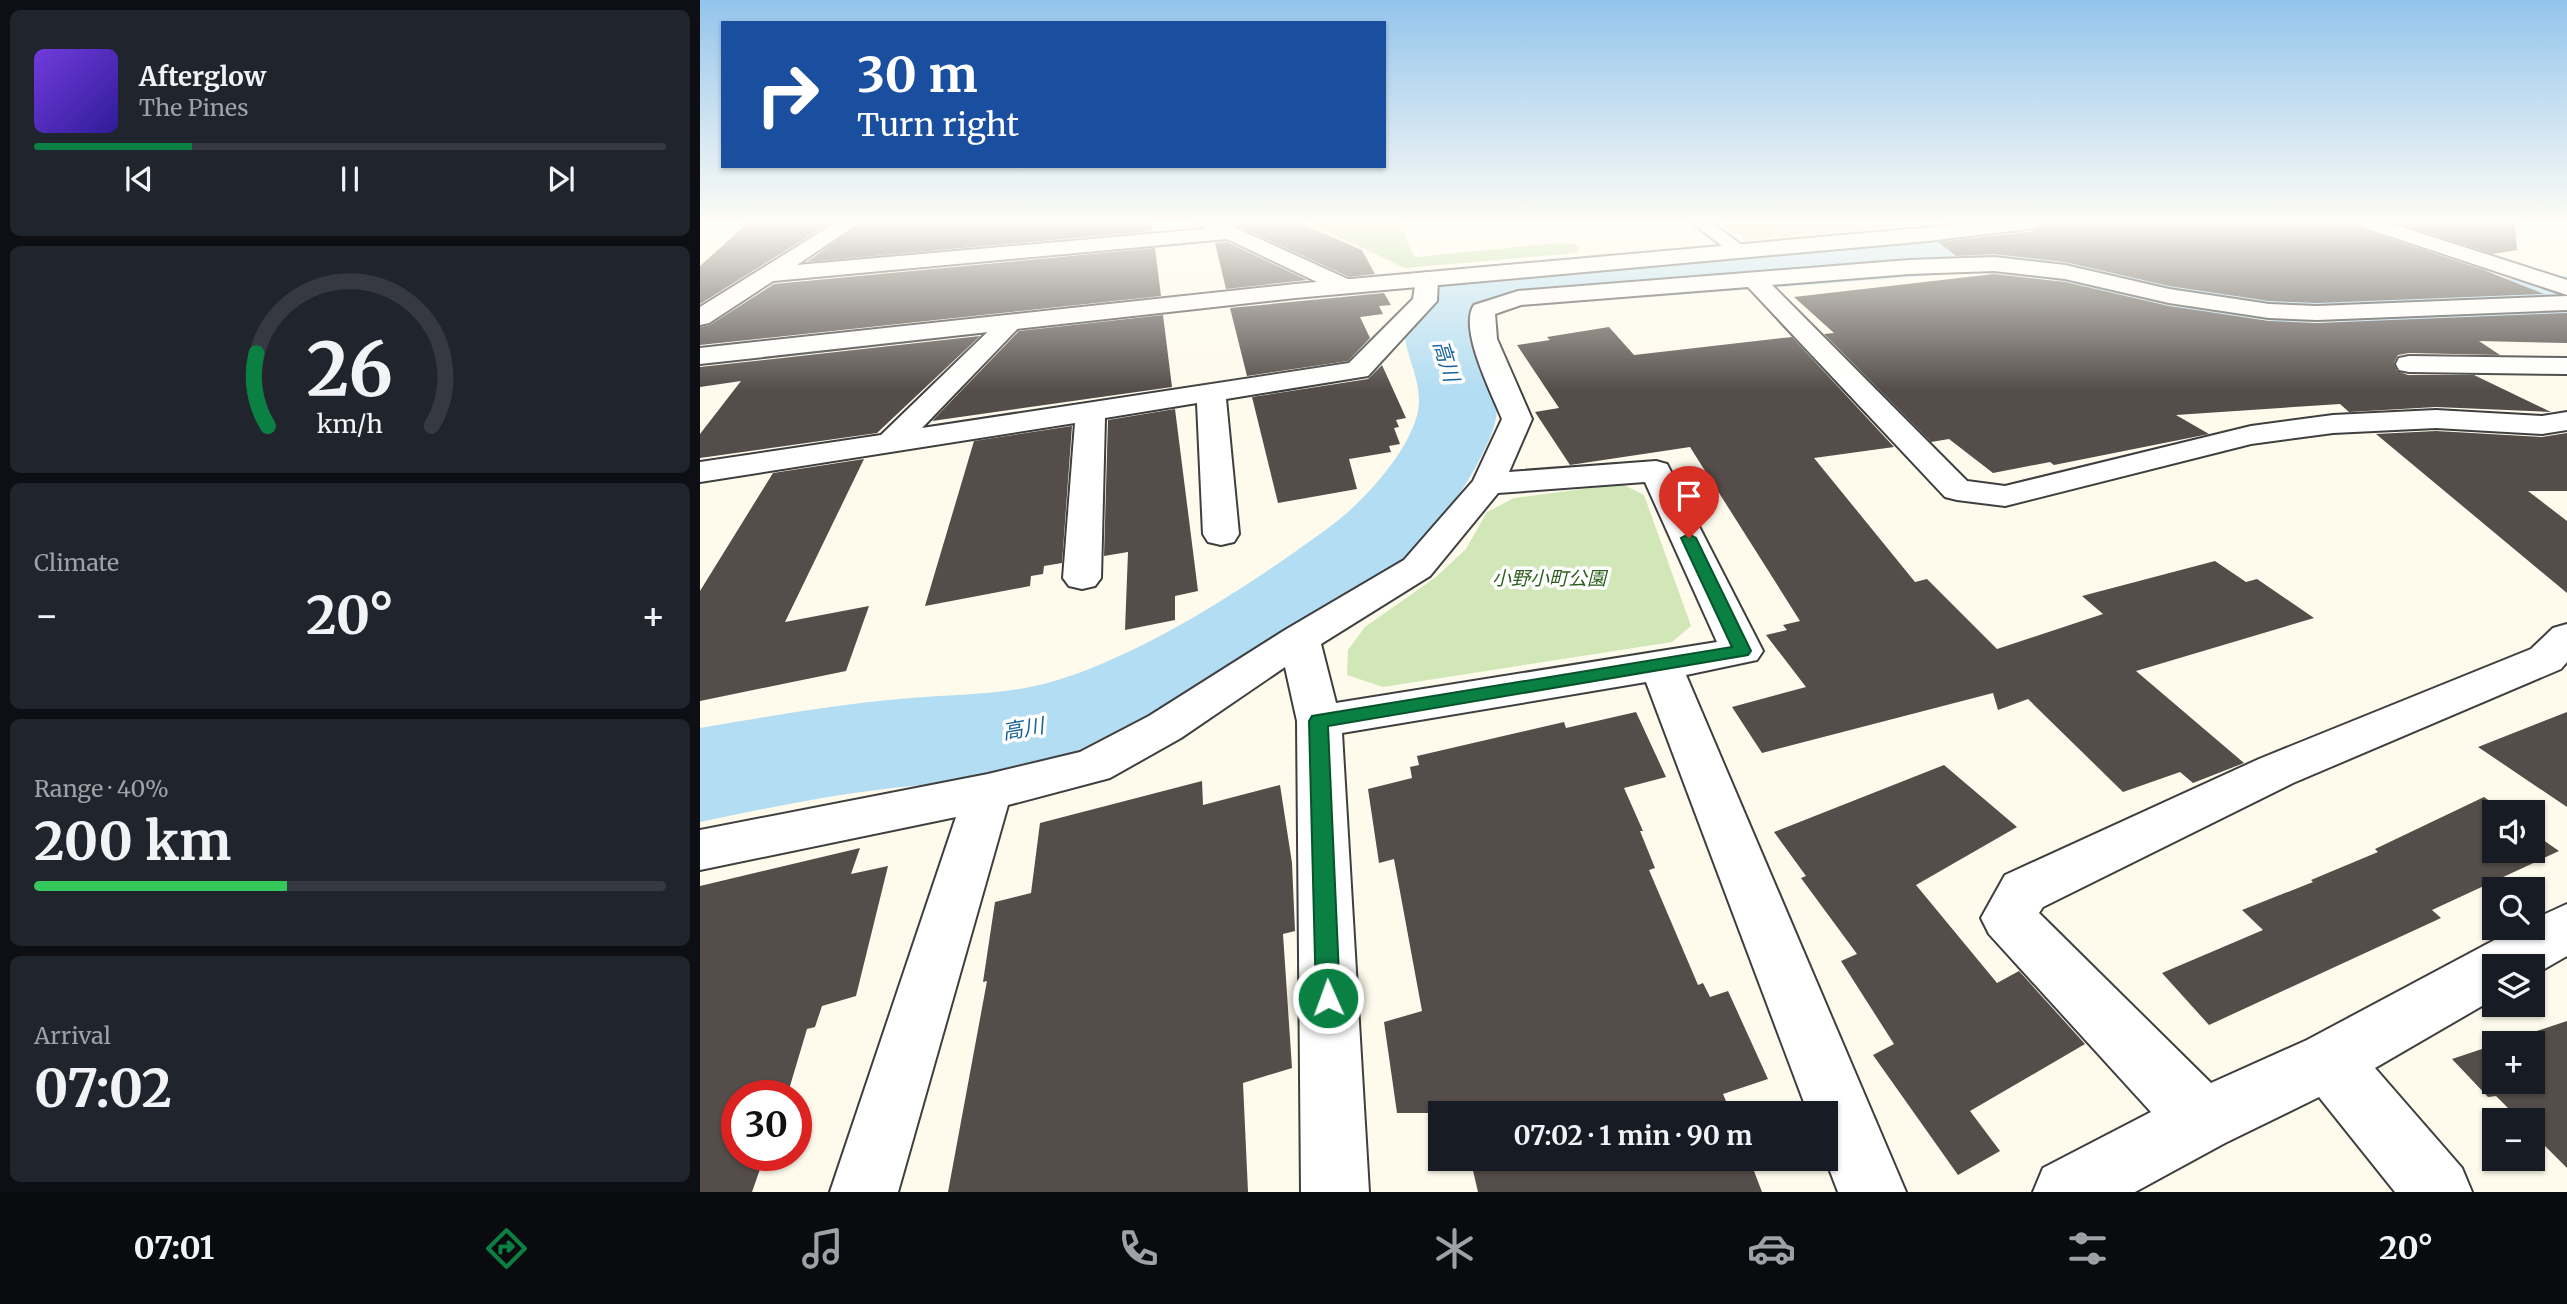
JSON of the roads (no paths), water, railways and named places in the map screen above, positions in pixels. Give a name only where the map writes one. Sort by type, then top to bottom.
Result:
[{"type":"street","points":[[700,318],[761,279]]},
{"type":"street","points":[[1328,279],[1344,286]]},
{"type":"street","points":[[700,472],[1358,370],[1449,300],[1631,279]]},
{"type":"street","points":[[700,356],[1344,286],[1449,300],[1518,298],[1652,279]]},
{"type":"street","points":[[1760,279],[1957,489],[2005,496],[2251,435],[2333,424],[2436,419],[2542,425],[2567,421]]},
{"type":"street","points":[[2094,279],[2169,296],[2269,311],[2317,313],[2563,292]]},
{"type":"street","points":[[2526,279],[2563,292]]},
{"type":"street","points":[[700,850],[988,792],[1093,766],[1165,727],[1299,639],[1417,568],[1488,484],[1517,419],[1484,339],[1449,300]]},
{"type":"street","points":[[892,441],[1011,323]]},
{"type":"street","points":[[2409,364],[2567,366]]},
{"type":"street","points":[[1211,392],[1221,534]]},
{"type":"street","points":[[1082,578],[1091,411]]},
{"type":"street","points":[[1319,721],[1742,651],[1656,471],[1488,484]]},
{"type":"street","points":[[2202,1120],[2008,918],[2024,891],[2276,771],[2546,659],[2567,637]]},
{"type":"street","points":[[1299,639],[1319,721],[1335,1192]]},
{"type":"street","points":[[1661,666],[1872,1192]]},
{"type":"street","points":[[864,1192],[988,792]]},
{"type":"street","points":[[2520,954],[2567,928]]},
{"type":"street","points":[[2067,1192],[2202,1120],[2329,1061],[2482,976]]},
{"type":"street","points":[[2329,1061],[2438,1192]]},
{"type":"waterway","name":"高川","points":[[700,775],[848,749],[1045,726],[1099,709],[1167,678],[1232,641],[1370,542],[1411,497],[1434,464],[1456,419],[1457,392],[1441,343],[1437,317],[1466,298],[1484,292],[1637,279]]},
{"type":"waterway","name":"高川","points":[[2131,279],[2184,290],[2278,303],[2422,302],[2567,295]]},
{"type":"park label","name":"小野小町公園","points":[[1549,578]]}]
